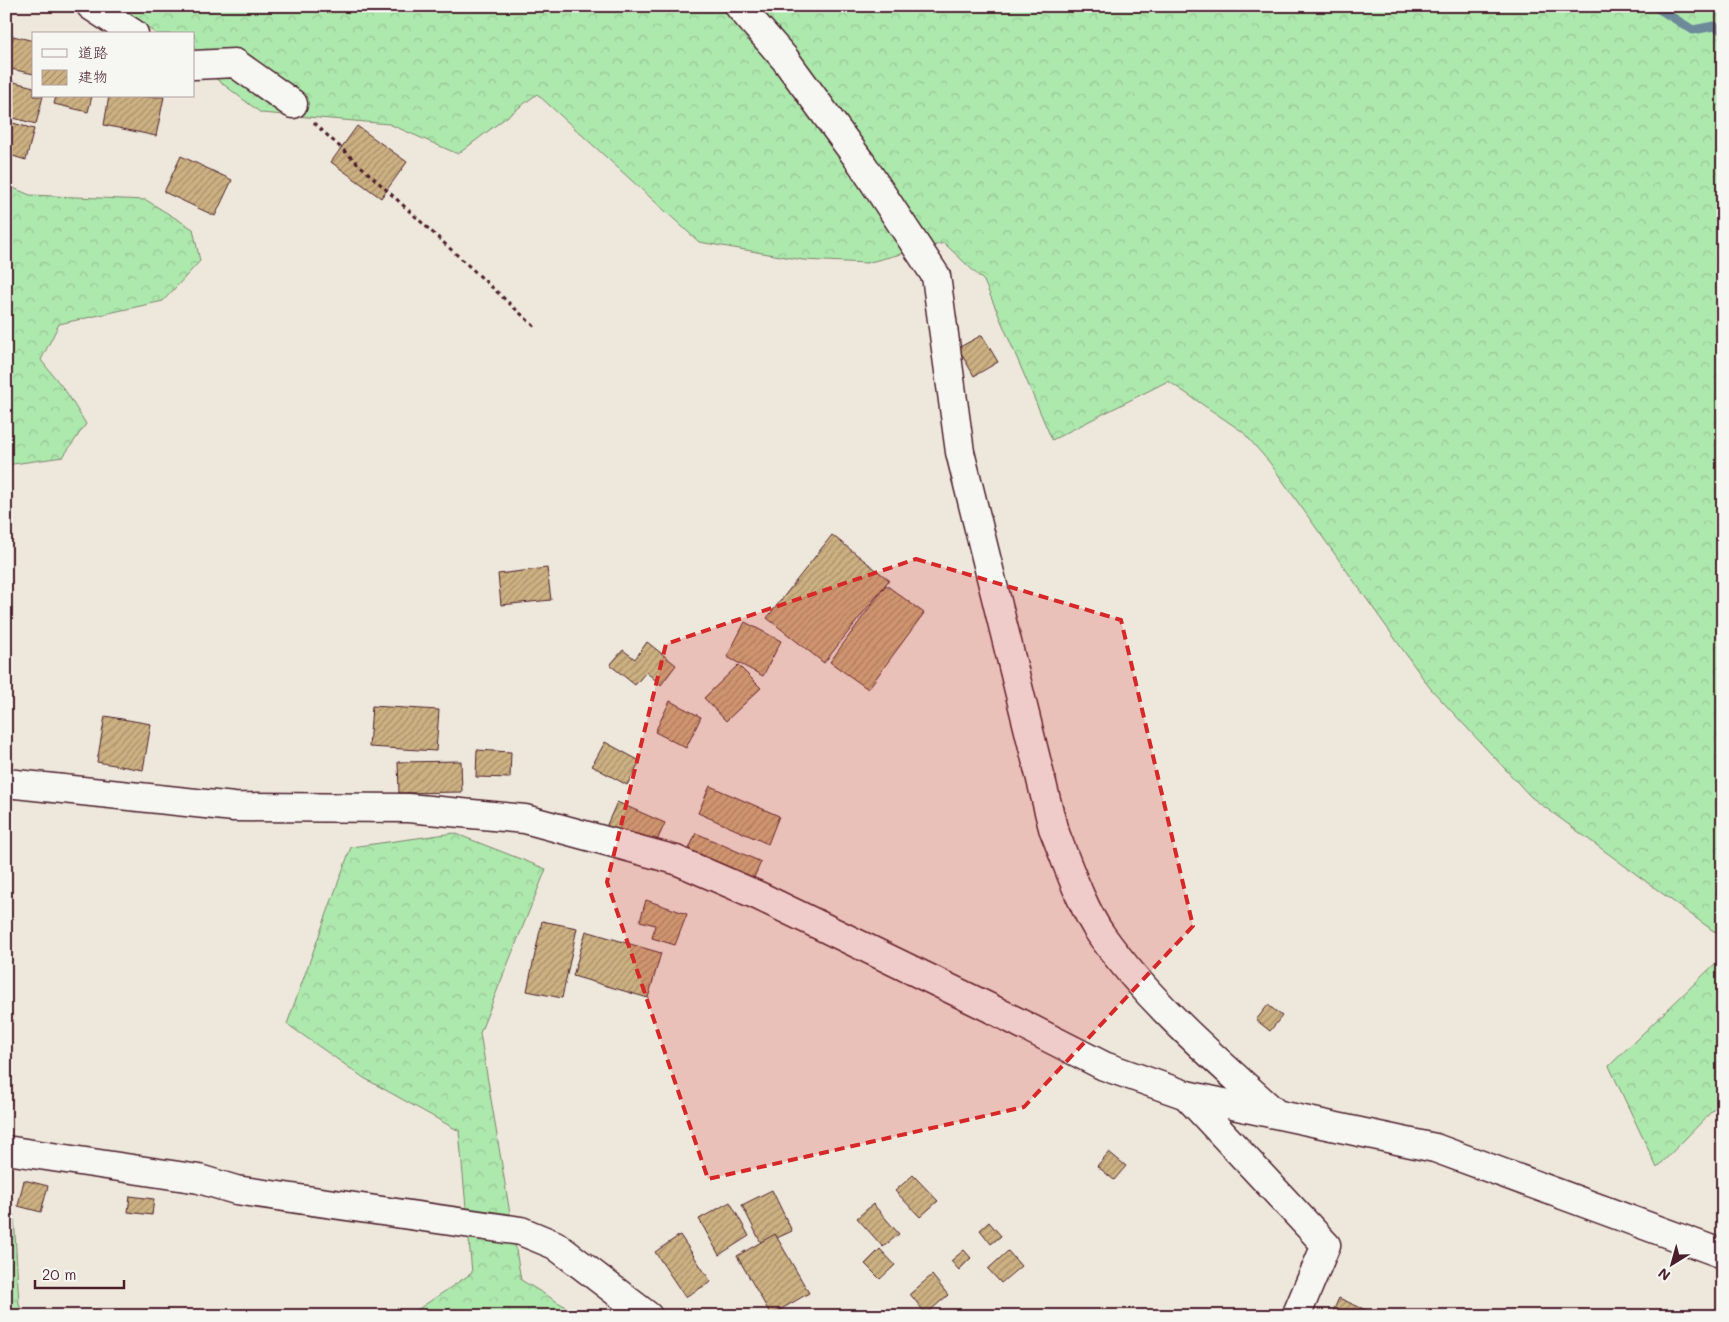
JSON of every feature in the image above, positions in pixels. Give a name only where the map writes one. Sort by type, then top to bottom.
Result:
[{"type":"street","points":[[90,6],[131,32]]},
{"type":"street","points":[[739,6],[784,59],[862,164],[936,276],[960,452],[1053,828],[1075,883],[1101,935],[1177,1025],[1276,1113]]},
{"type":"street","points":[[195,65],[235,63],[293,104]]},
{"type":"street","points":[[6,783],[234,807],[408,808],[525,819],[676,860],[777,905],[988,1006],[1104,1066],[1186,1095],[1435,1148],[1723,1254]]},
{"type":"street","points":[[1186,1095],[1326,1245],[1296,1316]]},
{"type":"street","points":[[6,1150],[199,1179],[236,1190],[521,1231],[555,1246],[648,1316]]},
{"type":"path","points":[[293,104],[535,326]]},
{"type":"highlighted area","points":[[916,559],[1121,620],[1193,926],[1024,1107],[708,1179],[607,882],[666,644]]},
{"type":"green space","points":[[120,6],[1723,6],[1723,938],[1531,797],[1430,688],[1270,463],[1243,432],[1168,381],[1052,440],[984,281],[944,243],[866,263],[803,260],[699,242],[537,94],[458,154],[389,124],[261,113],[195,63],[195,32],[153,32]]},
{"type":"green space","points":[[6,185],[30,195],[146,200],[193,229],[200,261],[163,301],[59,324],[41,360],[67,393],[86,424],[63,457],[6,465]]},
{"type":"green space","points":[[454,833],[546,869],[480,1033],[521,1280],[581,1316],[408,1316],[472,1273],[459,1131],[364,1078],[287,1024],[351,847]]},
{"type":"green space","points":[[1723,956],[1723,1112],[1715,1108],[1657,1168],[1609,1066]]},
{"type":"green space","points":[[6,1209],[14,1215],[19,1304],[23,1316],[6,1316]]},
{"type":"building","points":[[13,36],[32,41],[32,74],[6,68]]},
{"type":"building","points":[[6,80],[32,86],[32,98],[42,98],[36,124],[6,116]]},
{"type":"building","points":[[56,98],[92,98],[88,112],[54,104]]},
{"type":"building","points":[[109,98],[164,98],[156,136],[104,125]]},
{"type":"building","points":[[6,121],[34,129],[26,160],[6,154]]},
{"type":"building","points":[[357,126],[407,162],[381,198],[331,162]]},
{"type":"building","points":[[181,156],[232,180],[215,216],[164,192]]},
{"type":"building","points":[[982,335],[998,362],[974,376],[958,348]]},
{"type":"building","points":[[832,535],[889,580],[824,663],[767,618]]},
{"type":"building","points":[[547,568],[551,600],[501,605],[498,574]]},
{"type":"building","points":[[886,585],[924,613],[868,689],[830,662]]},
{"type":"building","points":[[745,622],[781,641],[763,676],[727,657]]},
{"type":"building","points":[[647,642],[676,665],[661,685],[646,672],[635,685],[610,665],[623,650],[635,659]]},
{"type":"building","points":[[738,665],[761,688],[726,721],[704,698]]},
{"type":"building","points":[[670,701],[701,717],[686,748],[655,732]]},
{"type":"building","points":[[372,706],[439,710],[436,751],[369,747]]},
{"type":"building","points":[[105,716],[151,724],[143,770],[97,762]]},
{"type":"building","points":[[605,742],[640,761],[627,785],[592,766]]},
{"type":"building","points":[[477,750],[511,752],[510,778],[476,777]]},
{"type":"building","points":[[461,761],[462,792],[399,793],[398,762]]},
{"type":"building","points":[[710,786],[779,816],[768,844],[698,813]]},
{"type":"building","points":[[617,802],[665,823],[654,847],[606,827]]},
{"type":"building","points":[[696,833],[761,862],[750,886],[685,858]]},
{"type":"building","points":[[646,900],[687,914],[675,945],[652,938],[655,925],[640,921]]},
{"type":"building","points":[[542,921],[577,928],[562,998],[527,991]]},
{"type":"building","points":[[586,931],[661,953],[648,998],[573,976]]},
{"type":"building","points":[[1268,1005],[1282,1016],[1270,1031],[1256,1020]]},
{"type":"building","points":[[1109,1152],[1126,1166],[1114,1180],[1097,1166]]},
{"type":"building","points":[[913,1175],[938,1201],[920,1217],[895,1191]]},
{"type":"building","points":[[24,1180],[48,1186],[41,1212],[18,1206]]},
{"type":"building","points":[[772,1190],[792,1231],[762,1245],[742,1205]]},
{"type":"building","points":[[130,1196],[154,1199],[152,1215],[128,1212]]},
{"type":"building","points":[[730,1202],[749,1236],[719,1255],[699,1219]]},
{"type":"building","points":[[873,1204],[899,1234],[883,1247],[857,1218]]},
{"type":"building","points":[[989,1222],[1001,1236],[991,1244],[980,1230]]},
{"type":"building","points":[[775,1234],[809,1293],[771,1315],[737,1256]]},
{"type":"building","points":[[680,1235],[711,1282],[685,1297],[655,1252]]},
{"type":"building","points":[[880,1249],[895,1265],[880,1279],[865,1264]]},
{"type":"building","points":[[964,1250],[971,1258],[959,1270],[951,1261]]},
{"type":"building","points":[[1008,1251],[1021,1266],[1001,1283],[988,1269]]},
{"type":"building","points":[[932,1275],[948,1295],[926,1314],[910,1294]]},
{"type":"building","points":[[1339,1298],[1379,1316],[1331,1316]]},
{"type":"waterway","points":[[1654,6],[1693,30],[1714,26],[1723,31]]}]
